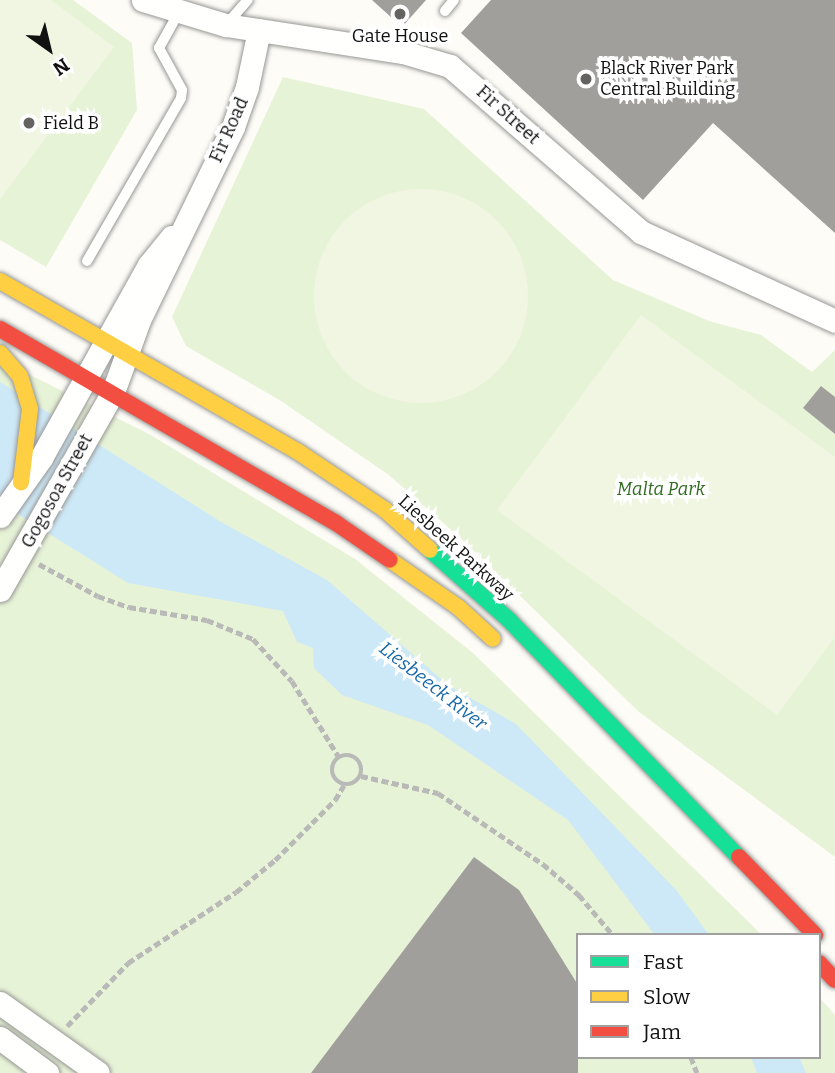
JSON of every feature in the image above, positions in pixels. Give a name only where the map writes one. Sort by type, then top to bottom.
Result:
[{"type":"main road","name":"Liesbeek Parkway","points":[[0,281],[352,485],[419,537],[574,685],[813,933]]},
{"type":"main road","points":[[0,329],[113,392],[405,567],[458,607],[504,649]]},
{"type":"main road","points":[[0,353],[20,376],[30,409],[21,482]]},
{"type":"main road","points":[[624,764],[711,847],[791,933]]},
{"type":"main road","points":[[791,909],[835,934]]},
{"type":"main road","points":[[821,941],[835,956]]},
{"type":"main road","points":[[821,965],[835,980]]},
{"type":"street","name":"Fir Street","points":[[143,0],[178,14],[226,25],[427,57],[450,66],[641,232],[835,321]]},
{"type":"street","name":"Fir Road","points":[[113,392],[183,224],[237,117],[259,30]]},
{"type":"street","name":"Fir Road","points":[[86,377],[149,265],[183,224]]},
{"type":"street","name":"Gogosoa Street","points":[[0,516],[21,482],[41,458],[86,377]]},
{"type":"street","name":"Gogosoa Street","points":[[0,590],[113,392]]},
{"type":"street","points":[[0,1003],[98,1073]]},
{"type":"street","points":[[0,1038],[47,1073]]},
{"type":"lane","points":[[226,25],[248,0]]},
{"type":"lane","points":[[445,11],[454,0]]},
{"type":"lane","points":[[87,261],[181,98],[182,90],[159,48],[178,14]]},
{"type":"path","points":[[38,564],[119,603],[207,620],[253,639],[292,681],[339,757]]},
{"type":"path","points":[[339,757],[357,758],[361,776]]},
{"type":"path","points":[[339,757],[333,775],[344,785]]},
{"type":"path","points":[[65,1029],[111,979],[149,947],[256,876],[326,810],[344,785],[361,776],[414,785],[446,798],[543,864],[579,895],[611,933]]},
{"type":"green space","points":[[0,0],[73,0],[132,43],[137,110],[46,267],[0,240]]},
{"type":"green space","name":"Field B","points":[[0,0],[51,0],[114,47],[0,199]]},
{"type":"green space","name":"Malta Park","points":[[283,77],[424,109],[613,280],[709,321],[761,335],[812,372],[835,350],[835,857],[639,712],[466,543],[389,475],[281,401],[186,346],[172,317]]},
{"type":"green space","points":[[421,189],[462,197],[497,220],[520,255],[528,296],[520,337],[497,372],[462,395],[421,403],[380,395],[345,372],[322,337],[314,296],[322,255],[345,220],[380,197]]},
{"type":"green space","points":[[641,315],[835,457],[835,637],[777,715],[497,510]]},
{"type":"green space","points":[[0,360],[149,434],[355,559],[473,653],[760,933],[576,933],[576,1059],[821,1059],[821,999],[835,1015],[835,1073],[0,1073]]},
{"type":"water","name":"Liesbeeck River","points":[[0,382],[221,522],[327,580],[448,685],[516,724],[677,891],[708,933],[653,933],[568,820],[428,725],[342,695],[314,668],[313,648],[297,642],[283,611],[128,583],[0,503]]},
{"type":"water","points":[[752,1059],[800,1059],[806,1073],[757,1073]]},
{"type":"building","name":"Gate House","points":[[372,0],[426,0],[402,27]]},
{"type":"building","points":[[491,0],[835,0],[835,233],[713,123],[643,200],[461,33]]},
{"type":"building","points":[[821,386],[835,397],[835,434],[803,408]]},
{"type":"building","points":[[474,857],[519,890],[576,982],[578,1073],[311,1073]]},
{"type":"traffic: fast","points":[[430,550],[509,620],[739,857]]},
{"type":"traffic: slow","points":[[0,281],[297,451],[385,510],[430,550]]},
{"type":"traffic: slow","points":[[0,353],[20,376],[30,409],[21,482]]},
{"type":"traffic: slow","points":[[390,560],[458,607],[493,639]]},
{"type":"traffic: jam","points":[[0,329],[336,523],[390,560]]},
{"type":"traffic: jam","points":[[739,857],[813,933]]},
{"type":"traffic: jam","points":[[821,965],[835,980]]},
{"type":"place","name":"Gate House","points":[[400,14]]},
{"type":"place","name":"Black River Park Central Building","points":[[586,79]]},
{"type":"place","name":"Field B","points":[[29,123]]}]
